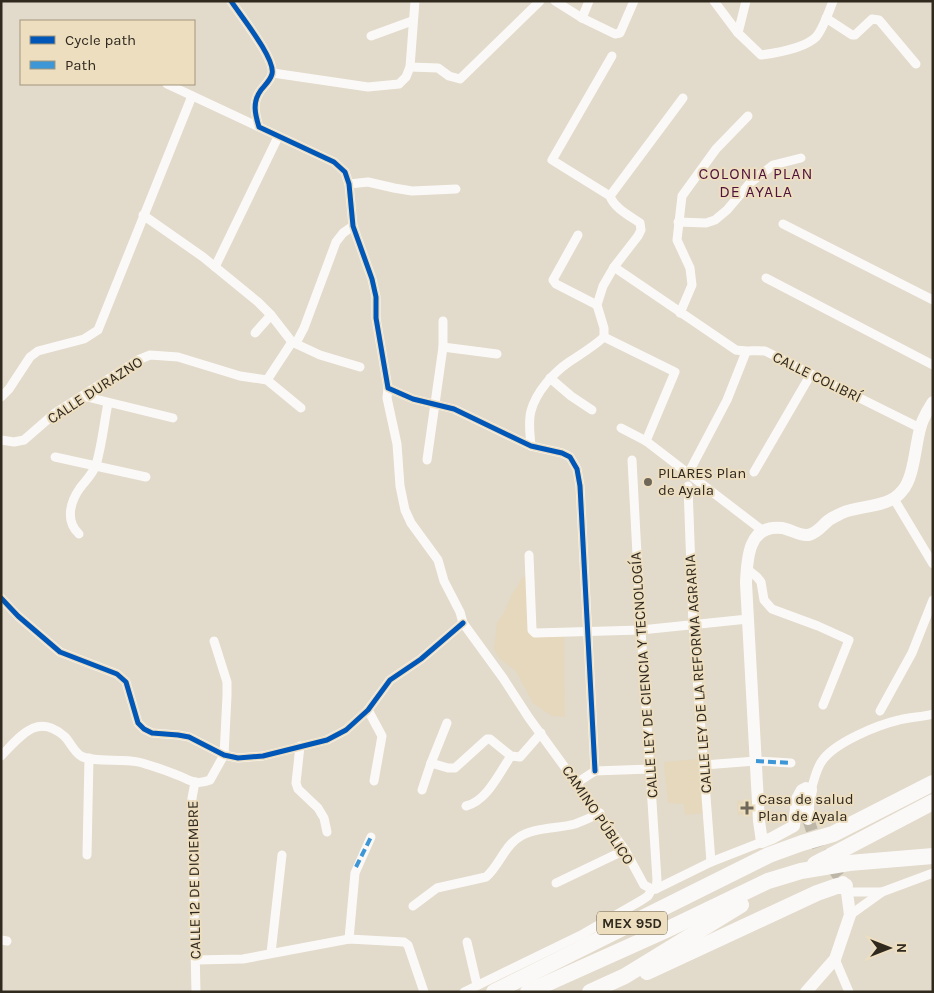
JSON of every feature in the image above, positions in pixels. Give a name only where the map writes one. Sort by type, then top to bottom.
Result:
[{"type":"highway","name":"MEX 95D","points":[[494,992],[769,855],[833,834],[933,783]]},
{"type":"highway","name":"MEX 95D","points":[[590,992],[625,976],[774,885],[933,802]]},
{"type":"highway","points":[[528,992],[768,881],[802,876],[849,863],[933,856]]},
{"type":"highway","points":[[536,992],[802,876],[872,873],[933,866]]},
{"type":"highway","points":[[625,976],[645,973],[817,893],[837,886],[845,886]]},
{"type":"street","points":[[230,1],[248,24],[272,63],[273,73],[256,100],[255,113],[259,127]]},
{"type":"street","points":[[273,73],[361,86],[385,87],[399,84],[406,77],[410,67],[415,1]]},
{"type":"street","points":[[410,67],[438,68],[449,76],[460,79],[540,1]]},
{"type":"street","points":[[555,1],[582,18],[615,34],[618,34],[634,1]]},
{"type":"street","points":[[582,18],[589,1]]},
{"type":"street","points":[[714,1],[738,33],[761,55],[781,52],[817,36],[833,1]]},
{"type":"street","points":[[738,33],[746,1]]},
{"type":"street","points":[[826,18],[852,35],[855,35],[872,19],[879,20],[916,64]]},
{"type":"street","points":[[371,36],[412,22]]},
{"type":"street","points":[[531,446],[529,424],[531,409],[550,378],[604,337],[604,328],[597,305],[603,286],[614,267],[641,230],[640,223],[612,201],[610,196],[552,160],[612,56]]},
{"type":"street","points":[[169,85],[334,162],[345,172],[349,184],[368,182],[412,191],[456,189]]},
{"type":"street","points":[[1,397],[10,389],[30,357],[38,351],[84,339],[98,330],[192,96]]},
{"type":"street","points":[[610,196],[683,98]]},
{"type":"street","points":[[680,313],[692,285],[690,268],[677,240],[682,196],[716,149],[748,116]]},
{"type":"street","points":[[215,266],[278,137]]},
{"type":"street","points":[[678,222],[706,223],[714,220],[727,210],[750,183],[773,165],[801,158]]},
{"type":"street","name":"CAMINO PÚBLICO","points":[[349,184],[353,226],[372,279],[376,297],[376,318],[387,383],[387,398],[397,444],[400,486],[405,510],[411,523],[438,560],[444,581],[460,612],[463,623],[600,813],[625,850],[644,885],[654,889]]},
{"type":"street","points":[[143,215],[215,266],[258,302],[271,314],[294,342],[320,354],[360,368]]},
{"type":"street","points":[[783,224],[933,300]]},
{"type":"street","points":[[301,408],[267,380],[304,328],[336,242],[342,233],[353,226]]},
{"type":"street","points":[[578,235],[553,280],[556,284],[597,305]]},
{"type":"street","name":"CALLE COLIBRÍ","points":[[614,267],[736,350],[746,352],[753,350],[766,351],[920,428]]},
{"type":"street","points":[[766,278],[933,364]]},
{"type":"street","points":[[255,333],[271,314]]},
{"type":"street","points":[[427,460],[443,347],[443,321]]},
{"type":"street","points":[[604,337],[675,372],[646,440]]},
{"type":"street","points":[[443,347],[497,354]]},
{"type":"street","points":[[688,474],[727,400],[746,352]]},
{"type":"street","name":"CALLE DURAZNO","points":[[1,440],[14,442],[24,440],[55,412],[138,360],[150,355],[178,357],[240,376],[267,380]]},
{"type":"street","points":[[754,472],[811,374]]},
{"type":"street","points":[[550,378],[571,396],[592,410]]},
{"type":"street","points":[[387,383],[413,399],[454,409],[531,446],[562,453],[570,457],[577,469],[580,486],[595,771]]},
{"type":"street","points":[[83,396],[173,418]]},
{"type":"street","points":[[762,842],[759,821],[748,619],[747,569],[752,541],[763,532],[772,528],[782,528],[805,535],[814,533],[830,519],[844,512],[877,505],[894,499],[902,492],[911,474],[920,428],[933,402]]},
{"type":"street","points":[[78,534],[70,523],[73,502],[80,487],[90,477],[96,466],[108,403]]},
{"type":"street","points":[[621,428],[646,440],[763,532]]},
{"type":"street","points":[[55,457],[146,477]]},
{"type":"street","name":"CALLE LEY DE CIENCIA Y TECNOLOGÍA","points":[[632,460],[640,630],[657,880],[654,889]]},
{"type":"street","name":"CALLE LEY DE LA REFORMA AGRARIA","points":[[688,486],[694,624],[711,862]]},
{"type":"street","points":[[894,499],[933,564]]},
{"type":"street","points":[[529,555],[532,630],[536,633],[640,630],[748,619]]},
{"type":"street","points":[[747,569],[761,582],[764,600],[772,609],[849,640],[823,705]]},
{"type":"street","points":[[1,598],[18,616],[60,652],[117,674],[126,682],[138,723],[144,729],[152,733],[189,737],[224,755],[238,758],[250,758],[327,740],[346,730],[368,710],[390,680],[421,659],[463,623]]},
{"type":"street","points":[[880,711],[912,653],[933,600]]},
{"type":"street","points":[[214,641],[227,682],[224,755]]},
{"type":"street","points":[[368,710],[382,736],[374,781]]},
{"type":"street","points":[[808,819],[811,790],[821,762],[829,753],[843,744],[887,724],[933,714]]},
{"type":"street","points":[[422,790],[447,723]]},
{"type":"street","points":[[1,756],[26,731],[33,726],[42,726],[58,731],[66,737],[74,750],[81,756],[132,760],[195,782]]},
{"type":"street","points":[[431,764],[452,769],[456,768],[487,739],[490,739],[511,756],[520,757],[541,733]]},
{"type":"street","points":[[300,746],[296,783],[298,789],[318,808],[324,818],[327,832]]},
{"type":"street","name":"CALLE 12 DE DICIEMBRE","points":[[196,992],[192,816],[195,782],[210,780],[224,755]]},
{"type":"street","points":[[466,806],[478,801],[485,794],[511,756]]},
{"type":"street","points":[[87,855],[89,758]]},
{"type":"street","points":[[704,765],[756,761],[791,763]]},
{"type":"street","points":[[578,782],[595,771],[650,769]]},
{"type":"street","points":[[464,992],[583,934],[642,900],[654,889],[711,862],[772,838],[794,826],[797,800],[802,790],[806,788],[811,790]]},
{"type":"street","points":[[413,906],[437,888],[486,877],[492,872],[501,856],[517,838],[528,833],[575,824],[600,813]]},
{"type":"street","points":[[349,939],[353,881],[356,866],[371,837]]},
{"type":"street","points":[[556,883],[625,850]]},
{"type":"street","points":[[271,953],[282,855]]},
{"type":"street","points":[[850,916],[882,892],[933,872]]},
{"type":"street","points":[[806,992],[835,959],[850,916],[845,886],[882,892]]},
{"type":"street","points":[[196,960],[243,959],[349,939],[404,942],[408,945],[424,992]]},
{"type":"street","points":[[467,942],[477,985]]},
{"type":"street","points":[[835,959],[850,992]]},
{"type":"shaded area","points":[[533,576],[536,637],[564,636],[565,717],[552,716],[533,703],[516,671],[499,658],[494,649],[497,623],[504,613],[511,596],[523,577]]},
{"type":"shaded area","points":[[700,759],[703,813],[685,815],[684,804],[668,803],[664,762]]},
{"type":"shaded area","name":"Casa de salud Plan de Ayala","points":[[757,800],[757,814],[738,815],[737,801]]},
{"type":"tunnel","points":[[808,819],[818,848],[843,882]]},
{"type":"marked path","points":[[756,761],[791,763]]},
{"type":"marked path","points":[[356,867],[371,837]]},
{"type":"cycle path","points":[[231,1],[263,48],[272,67],[269,81],[256,99],[255,104],[259,127],[334,162],[345,172],[349,184],[353,226],[372,279],[376,297],[376,318],[388,388],[413,399],[454,409],[531,446],[562,453],[570,457],[577,469],[580,486],[595,771]]},
{"type":"cycle path","points":[[1,598],[18,616],[60,652],[117,674],[126,682],[138,723],[144,729],[152,733],[189,737],[224,755],[238,758],[263,756],[327,740],[346,730],[368,710],[390,680],[421,659],[463,623]]},
{"type":"place","name":"PILARES Plan de Ayala","points":[[648,482]]},
{"type":"place","name":"Casa de salud Plan de Ayala","points":[[747,808]]},
{"type":"district","name":"COLONIA PLAN DE AYALA","points":[[756,182]]}]
